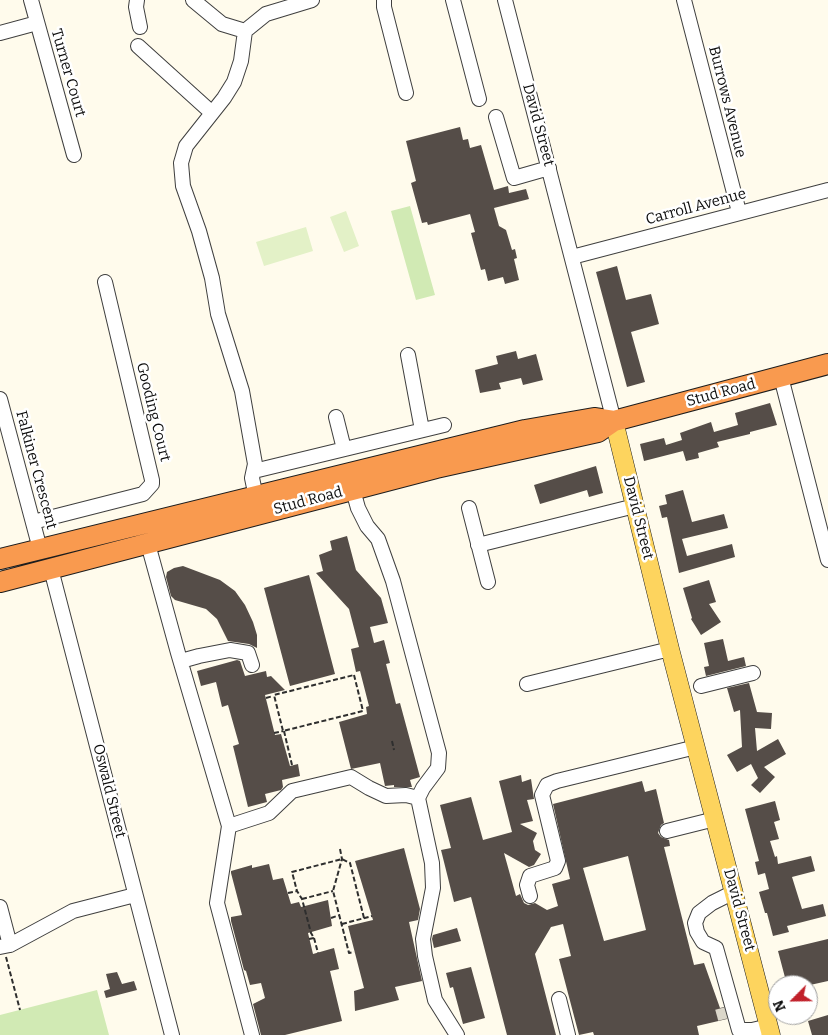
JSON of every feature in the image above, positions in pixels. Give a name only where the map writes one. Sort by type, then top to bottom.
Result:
[{"type":"highway","name":"Stud Road","points":[[0,582],[436,468],[598,432],[614,421],[828,364]]},
{"type":"highway","name":"Stud Road","points":[[0,559],[525,430],[594,418],[614,421]]},
{"type":"highway","name":"Oswald Street","points":[[40,549],[51,569]]},
{"type":"main road","name":"David Street","points":[[614,421],[670,649],[770,1030]]},
{"type":"street","name":"Turner Court","points":[[31,0],[74,155]]},
{"type":"street","points":[[137,0],[136,7],[140,26]]},
{"type":"street","points":[[193,0],[222,24],[245,31]]},
{"type":"street","points":[[308,0],[266,14],[245,31],[241,61],[234,82],[224,98],[186,146],[181,163],[182,178],[212,278],[218,314],[242,390],[255,464],[252,478],[262,495],[281,497],[347,480],[351,483],[358,508],[367,526],[378,540],[393,581],[439,754],[438,768],[422,788],[418,798],[432,863],[433,888],[423,939],[424,956],[436,1000],[457,1035]]},
{"type":"street","points":[[384,0],[384,7],[406,93]]},
{"type":"street","points":[[453,0],[479,99]]},
{"type":"street","name":"David Street","points":[[505,0],[614,421]]},
{"type":"street","name":"Burrows Avenue","points":[[684,0],[738,212]]},
{"type":"street","points":[[0,33],[37,23]]},
{"type":"street","points":[[138,46],[212,112]]},
{"type":"street","points":[[496,117],[514,178],[549,168]]},
{"type":"street","name":"Carroll Avenue","points":[[572,257],[738,212],[828,190]]},
{"type":"street","name":"Gooding Court","points":[[33,522],[143,494],[152,484],[105,282]]},
{"type":"street","points":[[408,355],[422,430]]},
{"type":"street","points":[[781,377],[828,560]]},
{"type":"street","name":"Falkiner Crescent","points":[[0,399],[40,549]]},
{"type":"street","points":[[336,418],[344,449]]},
{"type":"street","points":[[254,471],[444,425]]},
{"type":"street","points":[[478,545],[634,506]]},
{"type":"street","points":[[469,508],[488,582]]},
{"type":"street","points":[[148,544],[229,826],[216,903],[252,1035]]},
{"type":"street","name":"Oswald Street","points":[[51,569],[172,1035]]},
{"type":"street","points":[[527,684],[670,649]]},
{"type":"street","points":[[181,661],[230,650],[248,653],[252,666]]},
{"type":"street","points":[[701,686],[753,673]]},
{"type":"street","points":[[530,896],[527,885],[530,876],[554,868],[558,861],[542,795],[548,785],[557,780],[696,747]]},
{"type":"street","points":[[229,826],[268,813],[292,791],[351,777],[386,796],[406,794],[418,798]]},
{"type":"street","points":[[666,831],[715,819]]},
{"type":"street","points":[[734,892],[712,902],[699,913],[695,923],[697,932],[703,942],[716,948],[729,1025],[739,1030],[770,1030]]},
{"type":"street","points":[[0,908],[5,950],[73,911],[135,895]]},
{"type":"street","points":[[559,999],[568,1035]]},
{"type":"street","points":[[725,1008],[739,1030]]},
{"type":"path","points":[[266,698],[354,675],[363,711],[274,733]]},
{"type":"path","points":[[274,696],[292,765]]},
{"type":"path","points":[[392,741],[394,750]]},
{"type":"path","points":[[340,849],[342,859],[334,891],[349,953],[354,952]]},
{"type":"path","points":[[318,953],[292,872],[342,859],[350,863],[364,918]]},
{"type":"path","points":[[288,893],[297,891]]},
{"type":"path","points":[[302,899],[334,891]]},
{"type":"path","points":[[330,918],[340,915]]},
{"type":"path","points":[[342,924],[372,916]]},
{"type":"path","points":[[309,939],[314,938]]},
{"type":"path","points":[[5,950],[20,1010]]},
{"type":"green space","points":[[410,206],[435,295],[416,300],[391,211]]},
{"type":"green space","points":[[346,211],[359,246],[344,252],[330,217]]},
{"type":"green space","points":[[306,227],[313,251],[264,266],[256,242]]},
{"type":"green space","points":[[97,990],[109,1035],[0,1035],[0,1015]]},
{"type":"building","points":[[460,127],[463,140],[468,139],[470,148],[481,145],[494,190],[508,186],[509,193],[526,189],[529,199],[494,208],[499,226],[506,230],[512,250],[515,249],[517,258],[514,259],[519,280],[505,284],[503,277],[488,281],[485,269],[481,270],[471,233],[475,232],[470,214],[428,225],[427,222],[422,223],[411,183],[416,181],[406,141]]},
{"type":"building","points":[[617,266],[626,300],[651,294],[659,324],[631,332],[645,382],[627,387],[596,272]]},
{"type":"building","points":[[516,351],[518,359],[536,354],[543,380],[523,385],[521,378],[499,383],[501,389],[480,393],[475,370],[498,364],[496,356]]},
{"type":"building","points":[[770,403],[777,425],[717,442],[719,447],[698,453],[699,458],[686,461],[683,451],[644,461],[640,444],[664,438],[666,445],[682,440],[680,433],[711,422],[714,432],[738,425],[735,413]]},
{"type":"building","points":[[596,466],[603,493],[589,497],[587,490],[540,504],[534,485]]},
{"type":"building","points":[[683,490],[692,522],[724,514],[728,528],[682,539],[687,556],[732,544],[735,557],[679,573],[667,517],[662,518],[659,506],[667,504],[665,495]]},
{"type":"building","points":[[347,536],[356,570],[381,598],[388,623],[370,627],[374,643],[384,640],[390,663],[386,664],[396,704],[400,703],[420,777],[410,780],[412,787],[385,786],[380,763],[351,769],[339,722],[367,714],[366,707],[369,706],[360,671],[356,672],[351,649],[359,647],[349,609],[316,573],[323,571],[319,555],[332,550],[330,541]]},
{"type":"building","points":[[183,566],[220,580],[235,591],[245,605],[253,622],[257,635],[257,648],[249,644],[228,641],[217,619],[206,609],[175,600],[171,596],[166,577],[167,572]]},
{"type":"building","points":[[309,575],[335,674],[290,686],[264,588]]},
{"type":"building","points":[[709,580],[716,602],[709,604],[721,622],[701,635],[691,619],[683,588]]},
{"type":"building","points":[[723,639],[728,661],[744,657],[746,666],[706,676],[704,667],[709,666],[704,643]]},
{"type":"building","points":[[237,660],[240,661],[245,676],[266,671],[267,677],[271,676],[285,690],[265,695],[275,735],[281,734],[290,766],[298,764],[300,776],[282,780],[283,787],[281,790],[265,794],[267,802],[248,807],[233,746],[239,744],[228,705],[222,707],[216,682],[201,686],[197,671]]},
{"type":"building","points":[[749,683],[757,712],[772,713],[771,729],[755,728],[757,751],[778,739],[786,754],[764,767],[775,777],[760,793],[751,785],[758,778],[751,764],[737,772],[727,755],[742,747],[740,710],[734,712],[727,688]]},
{"type":"building","points":[[521,775],[522,782],[531,779],[534,799],[527,800],[533,821],[520,824],[537,833],[533,841],[535,850],[541,854],[534,865],[529,867],[504,853],[516,896],[520,894],[524,903],[528,905],[535,903],[547,910],[558,906],[552,884],[570,879],[553,804],[642,781],[645,792],[656,789],[664,823],[661,825],[658,833],[661,837],[669,840],[670,846],[664,847],[694,965],[704,963],[720,1008],[724,1007],[727,1019],[697,1026],[699,1035],[594,1035],[593,1032],[579,1035],[559,959],[571,956],[563,924],[551,927],[535,954],[556,1035],[507,1035],[471,897],[454,902],[441,850],[451,848],[440,805],[471,797],[483,840],[512,832],[499,781]],"holes":[[[628,856],[646,930],[604,941],[583,868]]]},
{"type":"building","points":[[775,801],[780,820],[774,822],[779,839],[770,841],[775,857],[777,856],[778,864],[811,856],[815,871],[792,877],[802,909],[823,904],[826,916],[787,926],[789,932],[773,936],[759,892],[769,889],[765,873],[758,875],[755,862],[759,861],[745,809]]},
{"type":"building","points":[[404,848],[420,909],[418,920],[409,922],[422,981],[395,987],[399,1000],[355,1011],[354,991],[364,988],[348,926],[373,920],[355,861]]},
{"type":"building","points":[[269,864],[273,880],[283,878],[291,904],[299,902],[301,907],[328,900],[332,926],[308,933],[313,954],[334,948],[339,969],[330,971],[342,1021],[285,1035],[261,1035],[253,1004],[265,998],[261,983],[250,985],[244,970],[231,921],[231,917],[242,915],[231,871],[252,865],[252,868]]},
{"type":"building","points":[[457,928],[461,941],[434,948],[433,935]]},
{"type":"building","points":[[828,939],[828,981],[818,983],[818,975],[784,975],[778,951]]},
{"type":"building","points":[[471,967],[485,1018],[463,1024],[453,987],[450,988],[446,973]]},
{"type":"building","points":[[117,972],[122,984],[134,981],[137,990],[106,998],[104,991],[110,989],[106,974]]},
{"type":"building","points":[[828,1015],[828,1035],[812,1035],[809,1025],[818,1025],[818,1018]]},
{"type":"tunnel","points":[[722,1008],[725,1019]]}]
